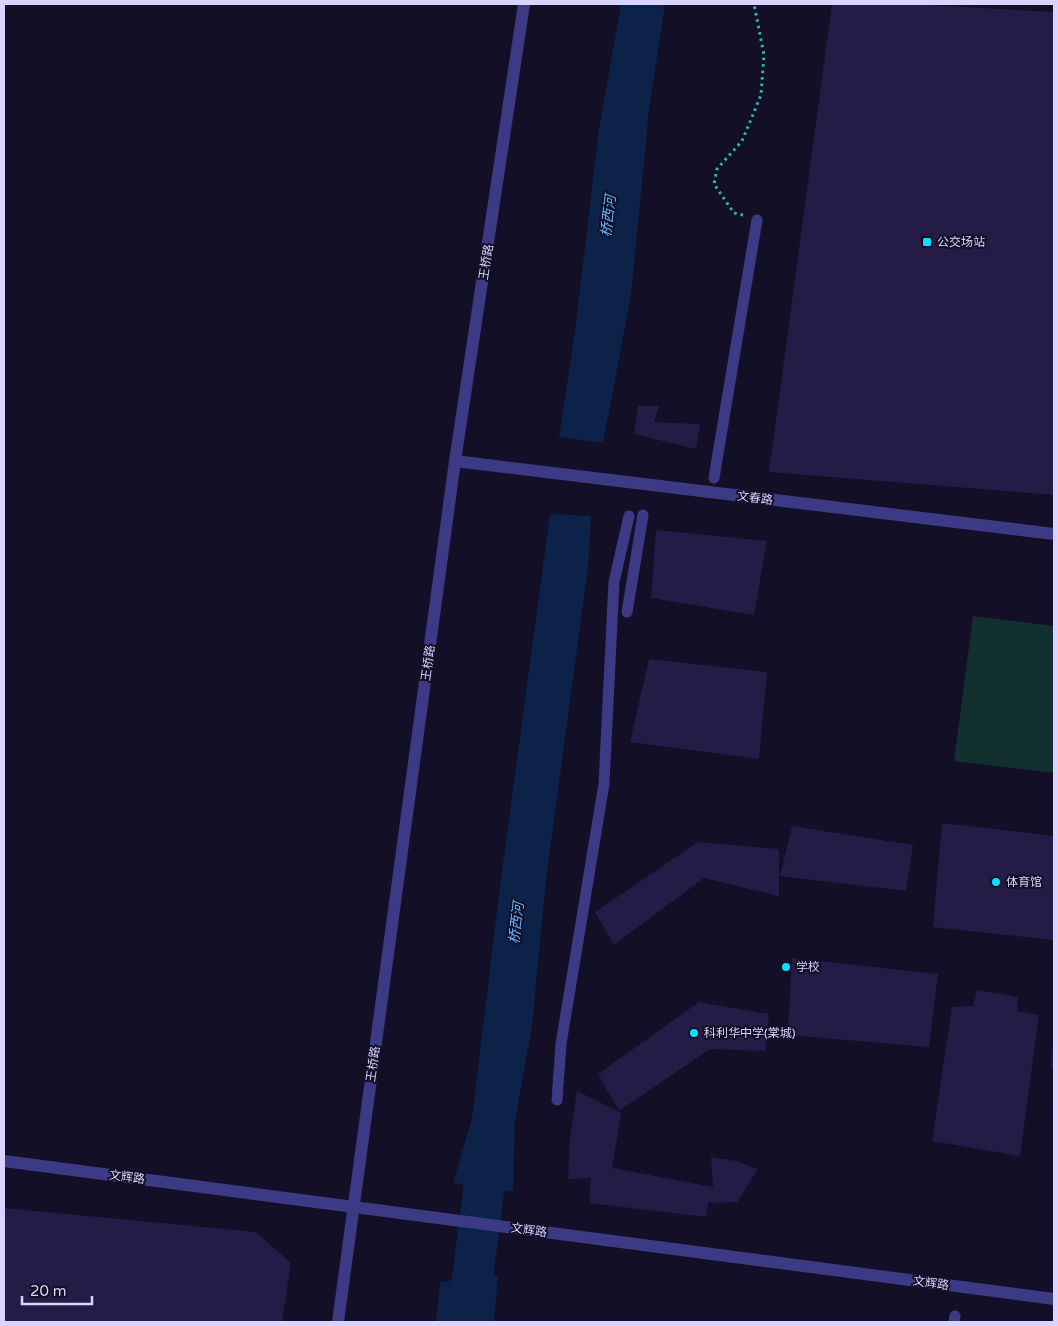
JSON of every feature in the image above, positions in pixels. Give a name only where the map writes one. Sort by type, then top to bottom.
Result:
[{"type":"street","name":"王桥路","points":[[338,1322],[455,462],[524,4]]},
{"type":"street","name":"文春路","points":[[455,462],[1054,534]]},
{"type":"street","name":"文辉路","points":[[4,1161],[1054,1299]]},
{"type":"lane","points":[[714,478],[757,220]]},
{"type":"lane","points":[[627,612],[643,515]]},
{"type":"lane","points":[[557,1100],[560,1044],[604,784],[614,582],[629,516]]},
{"type":"path","points":[[754,4],[764,56],[761,96],[742,141],[717,169],[714,184],[734,212],[757,220]]},
{"type":"green space","points":[[973,616],[1054,626],[1054,773],[954,761]]},
{"type":"water","points":[[621,4],[665,4],[649,110],[631,295],[603,443],[559,437],[575,331],[599,129]]},
{"type":"water","points":[[550,514],[591,516],[588,567],[546,880],[532,1026],[515,1121],[513,1192],[453,1183],[472,1118],[500,886]]},
{"type":"water","points":[[498,1275],[494,1322],[436,1322],[440,1282]]},
{"type":"building","name":"公交场站","points":[[832,4],[910,4],[1054,12],[1054,495],[769,472]]},
{"type":"building","points":[[638,406],[659,406],[654,422],[700,424],[696,449],[634,434]]},
{"type":"building","points":[[656,530],[767,541],[754,615],[651,598]]},
{"type":"building","points":[[649,659],[767,672],[759,759],[630,742]]},
{"type":"building","name":"体育馆","points":[[942,823],[1054,836],[1054,940],[933,927]]},
{"type":"building","points":[[792,826],[913,845],[906,891],[780,876]]},
{"type":"building","points":[[698,842],[779,849],[779,896],[704,878],[614,945],[595,912]]},
{"type":"building","points":[[792,958],[938,974],[929,1047],[788,1035]]},
{"type":"building","points":[[977,990],[1018,997],[1017,1011],[1039,1015],[1020,1156],[932,1141],[952,1007],[973,1006]]},
{"type":"building","points":[[699,1002],[769,1014],[765,1051],[710,1049],[619,1111],[598,1074]]},
{"type":"building","points":[[1054,1046],[1054,1067],[1051,1066]]},
{"type":"building","points":[[577,1091],[621,1113],[612,1168],[713,1187],[711,1157],[736,1161],[758,1169],[737,1202],[708,1203],[706,1217],[589,1203],[591,1178],[568,1179],[570,1138]]},
{"type":"building","points":[[4,1208],[256,1232],[291,1263],[282,1322],[4,1322]]},
{"type":"waterway","name":"桥西河","points":[[467,1322],[491,1132]]},
{"type":"place","name":"公交场站","points":[[927,242]]},
{"type":"place","name":"体育馆","points":[[996,882]]},
{"type":"place","name":"学校","points":[[786,967]]},
{"type":"place","name":"科利华中学(棠城)","points":[[694,1033]]}]
